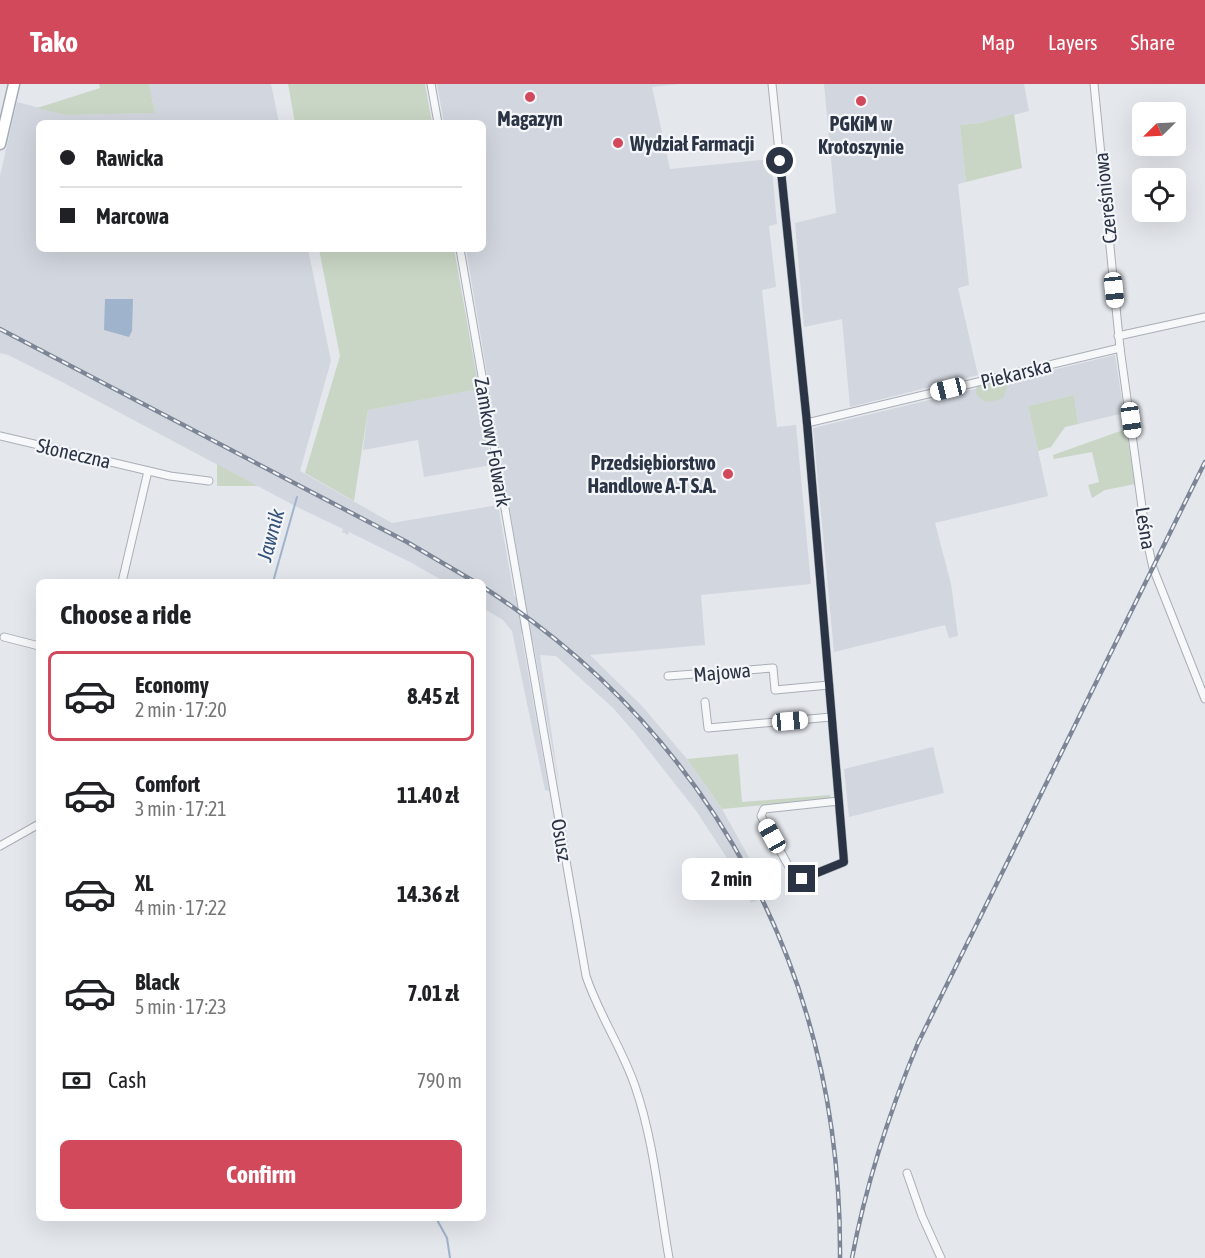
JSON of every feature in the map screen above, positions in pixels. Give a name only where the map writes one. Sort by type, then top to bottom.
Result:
[{"type":"main road","points":[[0,144],[14,84]]},
{"type":"street","points":[[431,84],[437,120]]},
{"type":"street","points":[[772,84],[807,423],[831,717],[839,801],[844,862],[802,879],[794,876],[761,816],[764,809],[839,801]]},
{"type":"street","name":"Czereśniowa","points":[[1094,84],[1120,348]]},
{"type":"street","name":"Zamkowy Folwark","points":[[461,252],[527,635]]},
{"type":"street","points":[[1118,336],[1205,317]]},
{"type":"street","name":"Piekarska","points":[[807,423],[1120,348]]},
{"type":"street","name":"Leśna","points":[[1120,348],[1152,568],[1202,686],[1205,699]]},
{"type":"street","name":"Słoneczna","points":[[0,436],[148,471],[209,482]]},
{"type":"street","points":[[123,579],[148,471]]},
{"type":"street","name":"Osusz","points":[[527,635],[586,976],[632,1077],[648,1129],[669,1258]]},
{"type":"street","points":[[4,637],[36,645]]},
{"type":"street","name":"Majowa","points":[[668,676],[773,668],[775,690],[829,685]]},
{"type":"street","points":[[705,702],[708,728],[831,717]]},
{"type":"street","points":[[0,846],[36,827]]},
{"type":"street","points":[[907,1173],[941,1258]]},
{"type":"shaded area","points":[[149,84],[271,84],[278,120],[36,120],[36,252],[309,252],[331,361],[300,471],[392,523],[498,505],[514,596],[526,605],[467,252],[486,252],[486,120],[443,120],[437,84],[679,84],[652,87],[670,169],[771,159],[777,224],[769,226],[776,287],[762,290],[777,427],[796,425],[811,584],[701,595],[705,645],[590,655],[642,706],[687,759],[722,809],[770,895],[751,903],[727,858],[697,812],[635,733],[613,708],[556,656],[540,655],[560,790],[533,642],[521,633],[549,791],[545,790],[512,631],[503,620],[486,610],[486,579],[440,579],[349,532],[348,535],[342,532],[343,529],[297,507],[64,383],[0,353],[0,176],[17,102],[66,115],[155,113]]},
{"type":"shaded area","points":[[824,84],[1024,84],[1029,111],[980,123],[960,125],[966,182],[958,184],[969,285],[958,288],[978,375],[850,407],[842,319],[804,327],[795,223],[836,213]]},
{"type":"shaded area","points":[[1115,355],[1124,413],[1078,424],[1074,395],[1028,406],[1048,496],[935,523],[951,584],[958,636],[949,638],[945,625],[834,652],[813,428]]},
{"type":"shaded area","points":[[479,389],[491,465],[424,477],[418,440],[363,450],[368,410]]},
{"type":"shaded area","points":[[933,747],[944,793],[849,817],[844,769]]},
{"type":"green space","points":[[99,84],[149,84],[155,113],[66,115],[37,108],[100,88]]},
{"type":"green space","points":[[288,84],[425,84],[431,120],[294,120]]},
{"type":"green space","points":[[1014,114],[1022,168],[966,182],[960,125],[980,123]]},
{"type":"green space","points":[[320,252],[455,252],[479,389],[368,410],[354,501],[305,473],[340,356]]},
{"type":"green space","points":[[1003,379],[1008,385],[1003,398],[988,402],[976,393],[977,385]]},
{"type":"green space","points":[[1074,395],[1078,424],[1065,427],[1051,447],[1038,451],[1028,406]]},
{"type":"green space","points":[[1126,429],[1135,484],[1105,490],[1092,498],[1088,485],[1099,482],[1092,452],[1054,459],[1053,455]]},
{"type":"green space","points":[[217,464],[258,486],[217,486]]},
{"type":"green space","points":[[738,754],[742,802],[830,795],[830,799],[722,809],[687,759]]},
{"type":"water","points":[[105,299],[133,299],[132,331],[129,337],[104,330]]},
{"type":"waterway","name":"Jawnik","points":[[274,579],[297,497]]},
{"type":"waterway","name":"Jawnik","points":[[438,1221],[447,1238],[450,1258]]},
{"type":"railway","points":[[0,329],[407,542],[470,579]]},
{"type":"railway","points":[[852,1258],[879,1149],[918,1043],[1205,462]]},
{"type":"railway","points":[[486,589],[566,648],[638,717],[699,793],[750,875],[790,964],[818,1058],[835,1156],[840,1258]]},
{"type":"place","name":"Magazyn","points":[[530,97]]},
{"type":"place","name":"PGKiM w Krotoszynie","points":[[861,101]]},
{"type":"place","name":"Wydział Farmacji","points":[[618,143]]},
{"type":"place","name":"Przedsiębiorstwo Handlowe A-T S.A.","points":[[728,474]]},
{"type":"route","points":[[780,161],[807,423],[844,862],[802,879]]}]
